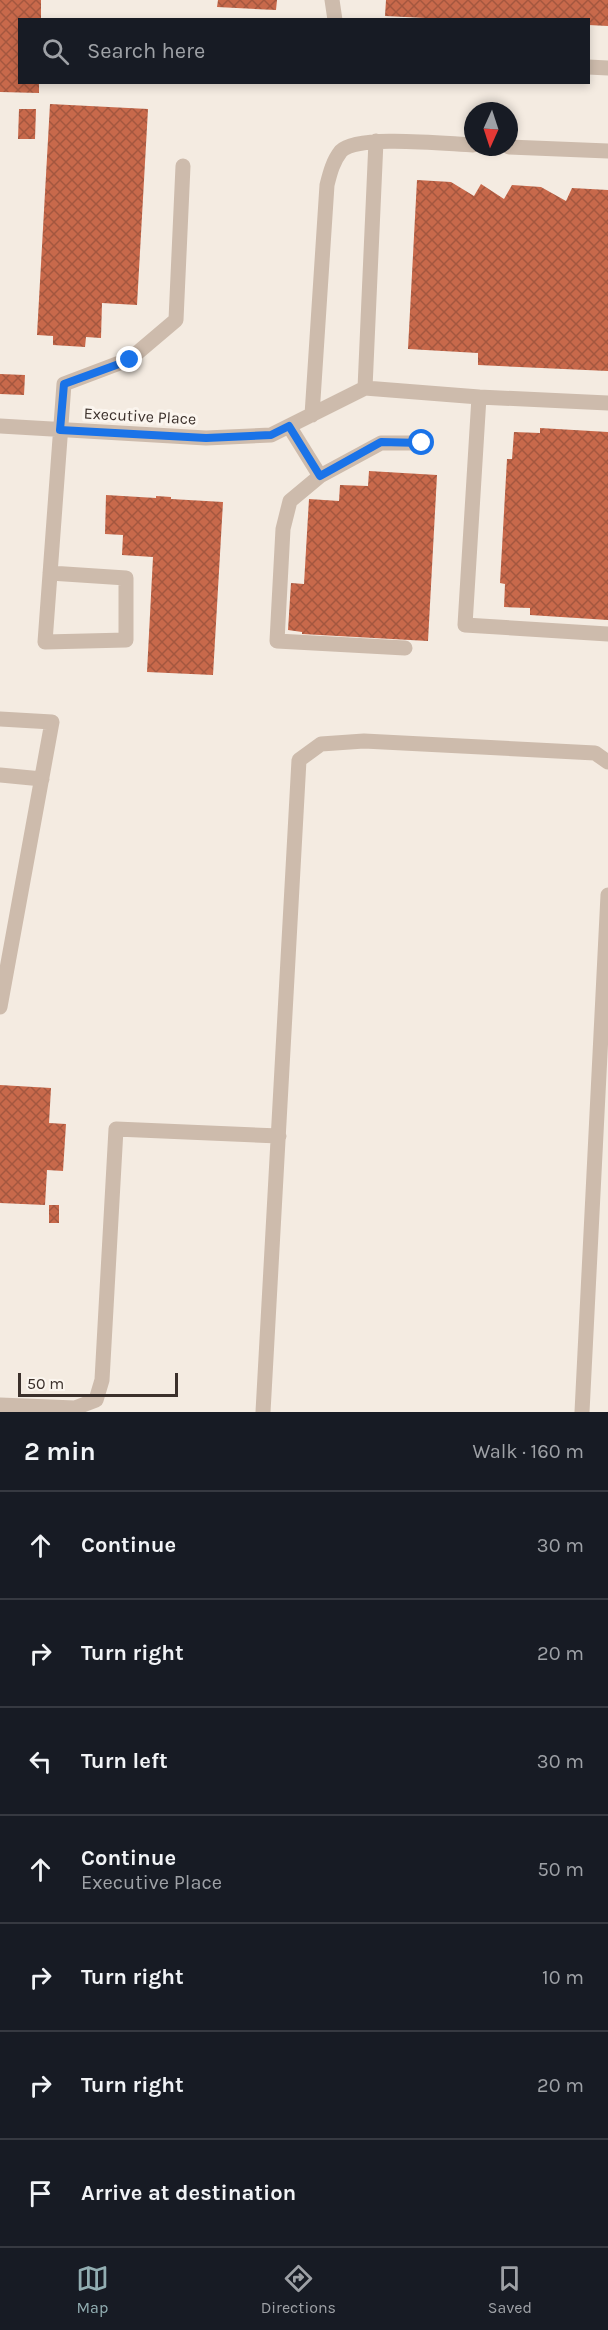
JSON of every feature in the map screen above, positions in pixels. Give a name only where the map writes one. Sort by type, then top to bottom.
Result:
[{"type":"street","points":[[332,0],[335,18]]},
{"type":"street","points":[[590,67],[608,68]]},
{"type":"street","points":[[376,141],[365,388],[479,397],[608,403]]},
{"type":"street","points":[[312,415],[327,185],[331,167],[342,150],[366,142],[464,145]]},
{"type":"street","points":[[518,147],[608,151]]},
{"type":"street","points":[[50,573],[126,578],[126,640],[45,642],[60,430],[64,384],[130,360],[176,320],[183,166]]},
{"type":"street","name":"Executive Place","points":[[0,426],[206,438],[271,435],[365,388]]},
{"type":"street","points":[[479,397],[465,625],[608,634]]},
{"type":"street","points":[[289,426],[320,476]]},
{"type":"street","points":[[405,648],[277,641],[279,572],[285,520],[290,501],[320,476],[381,442],[422,443]]},
{"type":"street","points":[[0,719],[52,722],[0,1007]]},
{"type":"street","points":[[263,1412],[299,760],[321,744],[364,741],[595,753],[608,762]]},
{"type":"street","points":[[0,775],[42,779]]},
{"type":"street","points":[[582,1412],[608,895]]},
{"type":"street","points":[[0,1405],[75,1408],[96,1401],[102,1380],[116,1129],[279,1136]]},
{"type":"building","points":[[0,0],[41,0],[41,18],[18,18],[18,84],[39,84],[39,93],[0,92]]},
{"type":"building","points":[[218,0],[277,0],[276,10],[217,7]]},
{"type":"building","points":[[386,0],[608,0],[608,26],[590,25],[590,18],[385,16]]},
{"type":"building","points":[[50,104],[148,109],[137,305],[102,303],[101,338],[86,337],[85,347],[53,345],[53,336],[37,335]]},
{"type":"building","points":[[19,109],[36,109],[35,139],[18,139]]},
{"type":"building","points":[[417,180],[451,182],[474,196],[481,184],[504,199],[512,185],[541,187],[566,201],[572,188],[608,190],[608,371],[478,365],[478,353],[408,349]]},
{"type":"building","points":[[0,374],[25,375],[24,395],[0,394]]},
{"type":"building","points":[[540,428],[608,432],[608,620],[530,615],[530,608],[504,607],[505,584],[500,583],[507,459],[512,459],[514,432],[540,433]]},
{"type":"building","points":[[369,471],[437,475],[428,641],[302,634],[302,632],[288,630],[291,583],[304,584],[309,499],[339,501],[340,485],[368,486]]},
{"type":"building","points":[[106,495],[156,498],[156,496],[223,502],[213,675],[147,672],[153,557],[122,555],[123,535],[105,534]]},
{"type":"building","points":[[0,1085],[51,1088],[49,1123],[66,1124],[63,1171],[47,1170],[45,1205],[0,1203]]},
{"type":"building","points":[[49,1205],[59,1205],[59,1223],[49,1223]]},
{"type":"route","points":[[130,360],[64,384],[60,430],[206,438],[271,435],[289,426],[320,476],[381,442],[422,443]]}]
